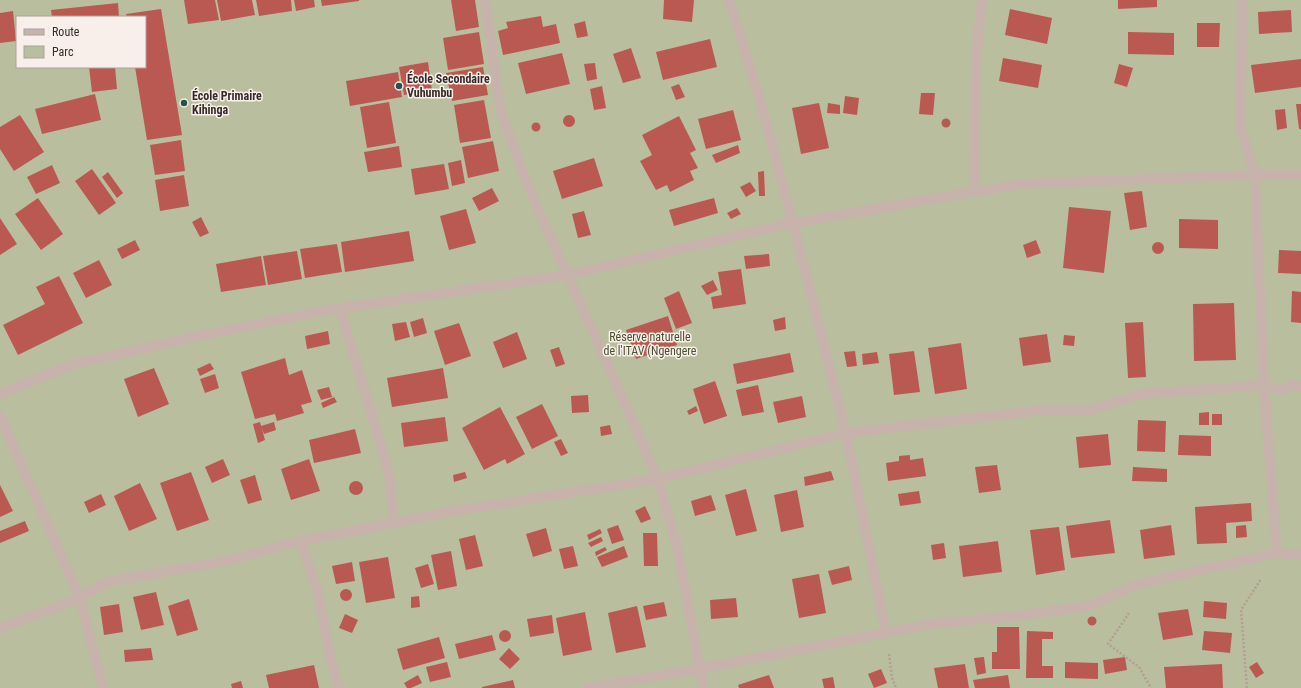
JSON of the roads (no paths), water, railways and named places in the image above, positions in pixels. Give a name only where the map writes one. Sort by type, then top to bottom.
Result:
[{"type":"street","points":[[485,0],[501,113],[533,198],[658,479],[678,550],[702,688]]},
{"type":"street","points":[[729,0],[759,96],[846,433],[886,634]]},
{"type":"street","points":[[974,192],[976,60],[982,0]]},
{"type":"street","points":[[1243,0],[1240,126],[1255,175],[1264,385],[1276,553]]},
{"type":"street","points":[[0,394],[71,365],[194,337],[340,308],[568,275],[793,223],[1021,184],[1255,175],[1301,175]]},
{"type":"street","points":[[340,308],[389,474],[394,524]]},
{"type":"street","points":[[0,628],[80,598],[106,582],[227,561],[300,541],[454,512],[658,479],[846,433],[1036,411],[1091,410],[1142,394],[1264,385],[1281,390],[1294,384],[1301,386]]},
{"type":"street","points":[[0,416],[80,598],[103,688]]},
{"type":"street","points":[[300,541],[317,589],[332,664],[339,688]]},
{"type":"street","points":[[586,688],[699,669],[937,624],[1009,617],[1088,606],[1139,584],[1276,553],[1301,555]]},
{"type":"place","name":"École Secondaire Vuhumbu","points":[[399,86]]},
{"type":"place","name":"École Primaire Kihinga","points":[[184,103]]},
{"type":"park label","name":"Réserve naturelle de l'ITAV (Ngengere","points":[[650,344]]}]
